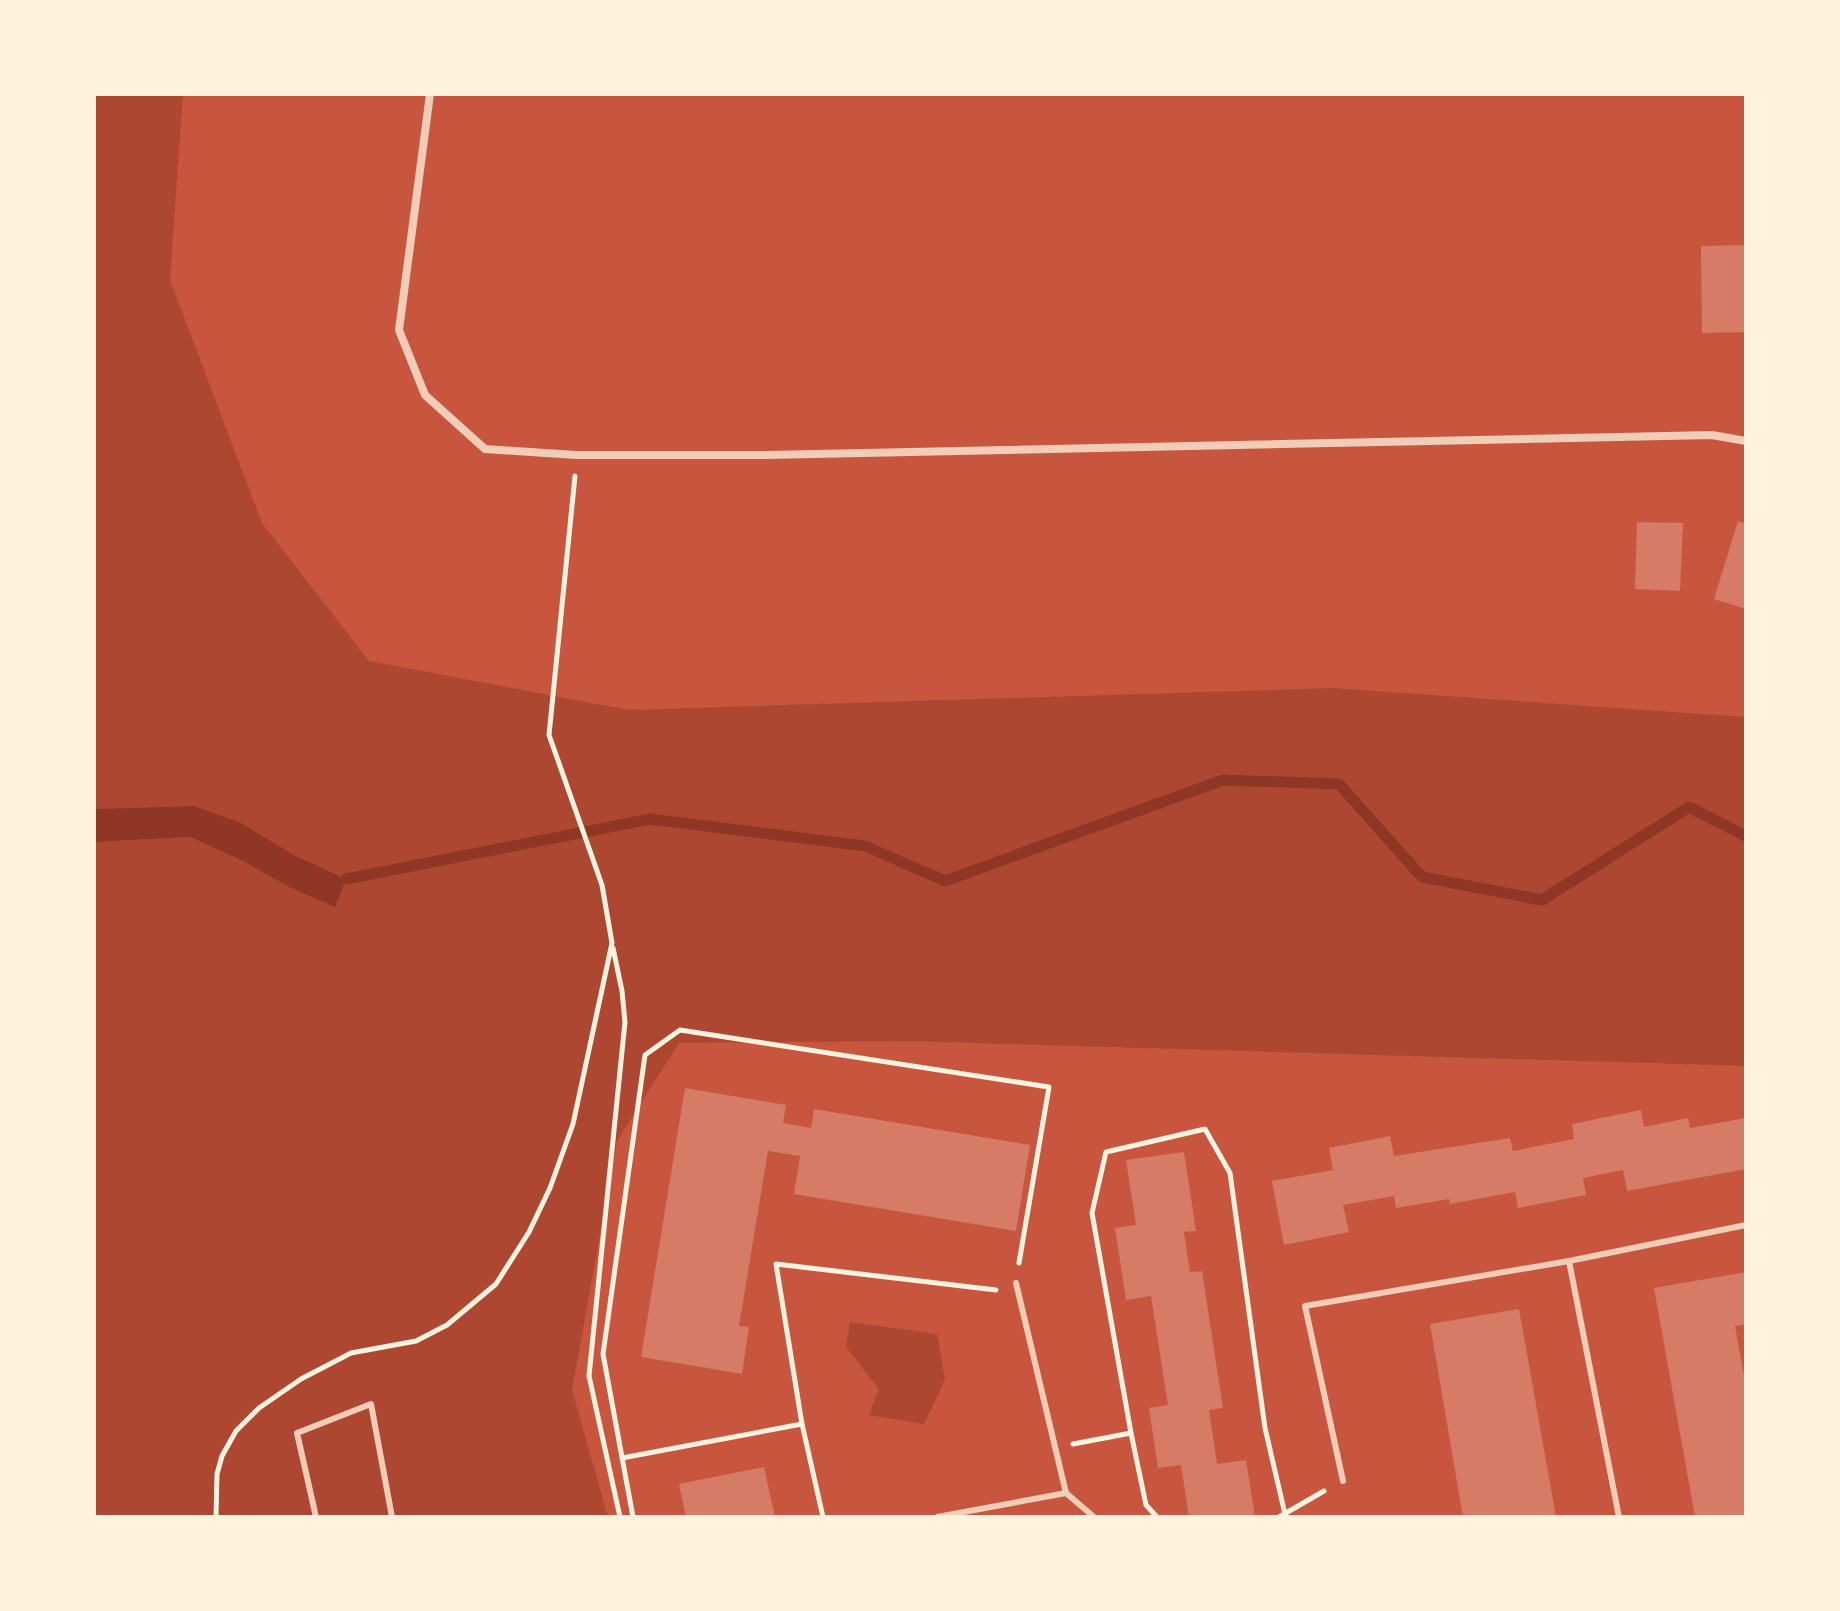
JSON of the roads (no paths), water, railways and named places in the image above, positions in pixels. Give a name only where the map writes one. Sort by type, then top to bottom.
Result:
[{"type":"street","points":[[430,94],[399,330],[425,395],[485,449],[576,455],[782,455],[1712,435],[1746,441]]},
{"type":"lane","points":[[1343,1481],[1305,1306],[1569,1261],[1746,1225]]},
{"type":"lane","points":[[1569,1261],[1619,1517]]},
{"type":"lane","points":[[1016,1283],[1066,1493],[1094,1517]]},
{"type":"lane","points":[[316,1517],[297,1433],[371,1404],[392,1517]]},
{"type":"lane","points":[[937,1517],[1066,1493]]},
{"type":"waterway","points":[[346,879],[650,819],[865,846],[945,881],[1223,780],[1339,784],[1422,877],[1542,900],[1689,807],[1746,836]]}]
